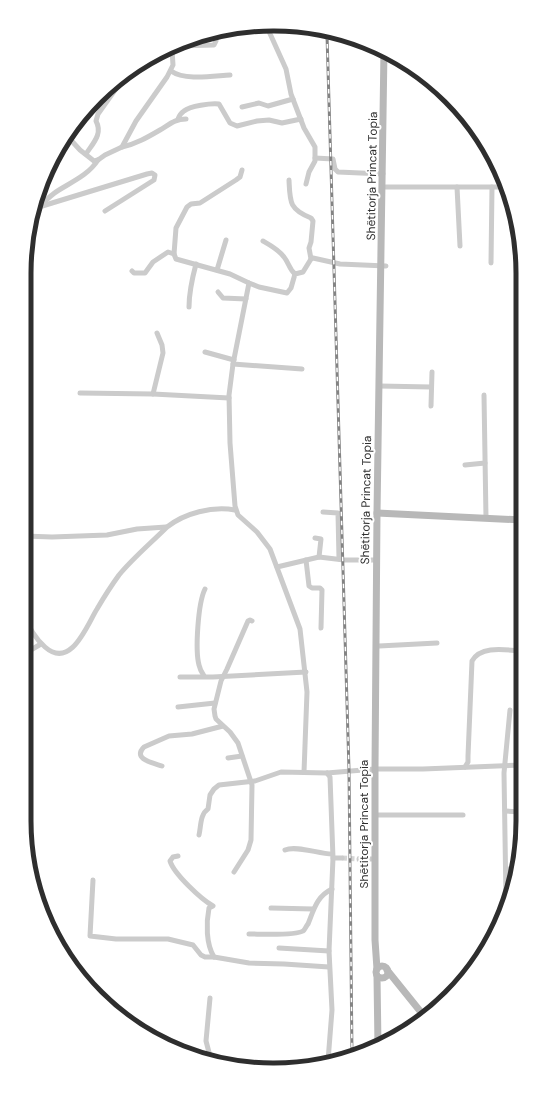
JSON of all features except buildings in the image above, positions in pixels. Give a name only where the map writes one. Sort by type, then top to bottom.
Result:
[{"type":"main road","name":"Shëtitorja Princat Topia","points":[[384,57],[384,266],[379,386],[376,560],[376,950],[383,973],[398,983],[421,1013]]},
{"type":"main road","points":[[377,513],[516,520]]},
{"type":"main road","points":[[378,1039],[378,988],[383,973]]},
{"type":"street","points":[[269,31],[286,69],[293,99],[304,128],[313,142],[315,158],[306,184]]},
{"type":"street","points":[[191,46],[214,45],[216,38]]},
{"type":"street","points":[[122,147],[136,121],[161,87],[170,71],[173,61],[172,53]]},
{"type":"street","points":[[170,71],[179,76],[188,77],[230,75]]},
{"type":"street","points":[[86,154],[98,134],[99,127],[96,121],[98,114],[115,90]]},
{"type":"street","points":[[242,107],[259,103],[268,106],[293,99]]},
{"type":"street","points":[[41,205],[50,196],[87,173],[94,167],[98,160],[105,155],[146,138],[178,119],[182,112],[188,109],[214,103],[219,104],[230,123],[237,126],[256,121],[269,120],[282,123],[301,120]]},
{"type":"street","points":[[178,119],[186,119]]},
{"type":"street","points":[[71,140],[80,150],[94,161],[98,160]]},
{"type":"street","points":[[315,158],[334,159],[335,169],[338,172],[383,174]]},
{"type":"street","points":[[174,254],[176,228],[187,207],[191,204],[200,202],[236,180],[240,177],[242,170]]},
{"type":"street","points":[[40,207],[147,174],[155,174],[154,180],[105,211]]},
{"type":"street","points":[[289,180],[290,202],[293,207],[311,218],[313,221],[309,248],[311,259],[303,272],[295,274]]},
{"type":"street","points":[[383,187],[500,187]]},
{"type":"street","points":[[457,187],[460,246]]},
{"type":"street","points":[[491,263],[492,187]]},
{"type":"street","points":[[217,270],[226,240]]},
{"type":"street","points":[[263,241],[272,246],[285,257],[291,270],[295,274]]},
{"type":"street","points":[[132,271],[134,273],[145,273],[153,262],[168,252],[174,254],[179,260],[217,270],[239,278],[249,284],[287,293],[292,288],[295,274]]},
{"type":"street","points":[[311,259],[316,258],[340,264],[384,266]]},
{"type":"street","points":[[189,307],[189,294],[196,264]]},
{"type":"street","points":[[249,284],[234,362],[229,398],[230,443],[235,510],[240,518],[252,527],[267,544],[300,629],[306,672],[307,692],[304,772]]},
{"type":"street","points":[[218,292],[223,298],[246,300]]},
{"type":"street","points":[[153,394],[163,353],[162,345],[157,333]]},
{"type":"street","points":[[205,352],[234,362],[302,369]]},
{"type":"street","points":[[431,406],[432,372]]},
{"type":"street","points":[[379,386],[431,387]]},
{"type":"street","points":[[80,393],[153,394],[229,398]]},
{"type":"street","points":[[484,395],[486,518]]},
{"type":"street","points":[[465,465],[485,463]]},
{"type":"street","points":[[31,627],[38,640],[47,649],[55,653],[64,653],[74,647],[80,640],[105,595],[120,574],[138,554],[174,521],[205,511],[225,508],[235,510]]},
{"type":"street","points":[[323,512],[338,513],[339,559]]},
{"type":"street","points":[[31,536],[107,535],[137,529],[167,527]]},
{"type":"street","points":[[315,538],[321,539],[320,557]]},
{"type":"street","points":[[277,567],[320,557],[376,560]]},
{"type":"street","points":[[306,560],[309,586],[312,588],[320,588],[322,590],[321,628]]},
{"type":"street","points":[[204,676],[198,664],[198,636],[201,599],[205,589]]},
{"type":"street","points":[[234,872],[248,850],[251,840],[252,780],[234,736],[215,716],[215,703],[221,681],[248,621],[252,620]]},
{"type":"street","points":[[379,646],[437,643]]},
{"type":"street","points":[[31,650],[42,644]]},
{"type":"street","points":[[465,767],[468,762],[472,661],[478,654],[490,650],[516,651]]},
{"type":"street","points":[[180,677],[306,672]]},
{"type":"street","points":[[178,707],[215,703]]},
{"type":"street","points":[[506,889],[505,766],[510,710]]},
{"type":"street","points":[[162,766],[145,761],[140,755],[141,750],[144,747],[169,736],[192,734],[223,726]]},
{"type":"street","points":[[228,758],[242,756]]},
{"type":"street","points":[[199,835],[204,811],[208,809],[210,795],[214,789],[223,784],[260,779],[282,772],[330,774],[375,769],[423,769],[516,765]]},
{"type":"street","points":[[327,1057],[332,1010],[329,967],[333,856],[330,774]]},
{"type":"street","points":[[505,811],[516,812]]},
{"type":"street","points":[[375,815],[463,815]]},
{"type":"street","points":[[285,850],[292,848],[342,858]]},
{"type":"street","points":[[178,856],[173,857],[170,861],[172,866],[193,891],[213,906],[209,908],[207,925],[211,949],[214,957]]},
{"type":"street","points":[[359,859],[375,859]]},
{"type":"street","points":[[506,869],[511,869]]},
{"type":"street","points":[[92,880],[90,936],[116,939],[168,939],[194,946],[202,956],[249,963],[329,967]]},
{"type":"street","points":[[249,934],[291,934],[302,932],[306,927],[313,908],[322,896],[332,889]]},
{"type":"street","points":[[271,908],[313,908]]},
{"type":"street","points":[[279,948],[329,951]]},
{"type":"street","points":[[210,998],[206,1041],[210,1055]]},
{"type":"tunnel","points":[[342,858],[359,859]]},
{"type":"railway","points":[[327,37],[349,770],[352,1050]]}]
